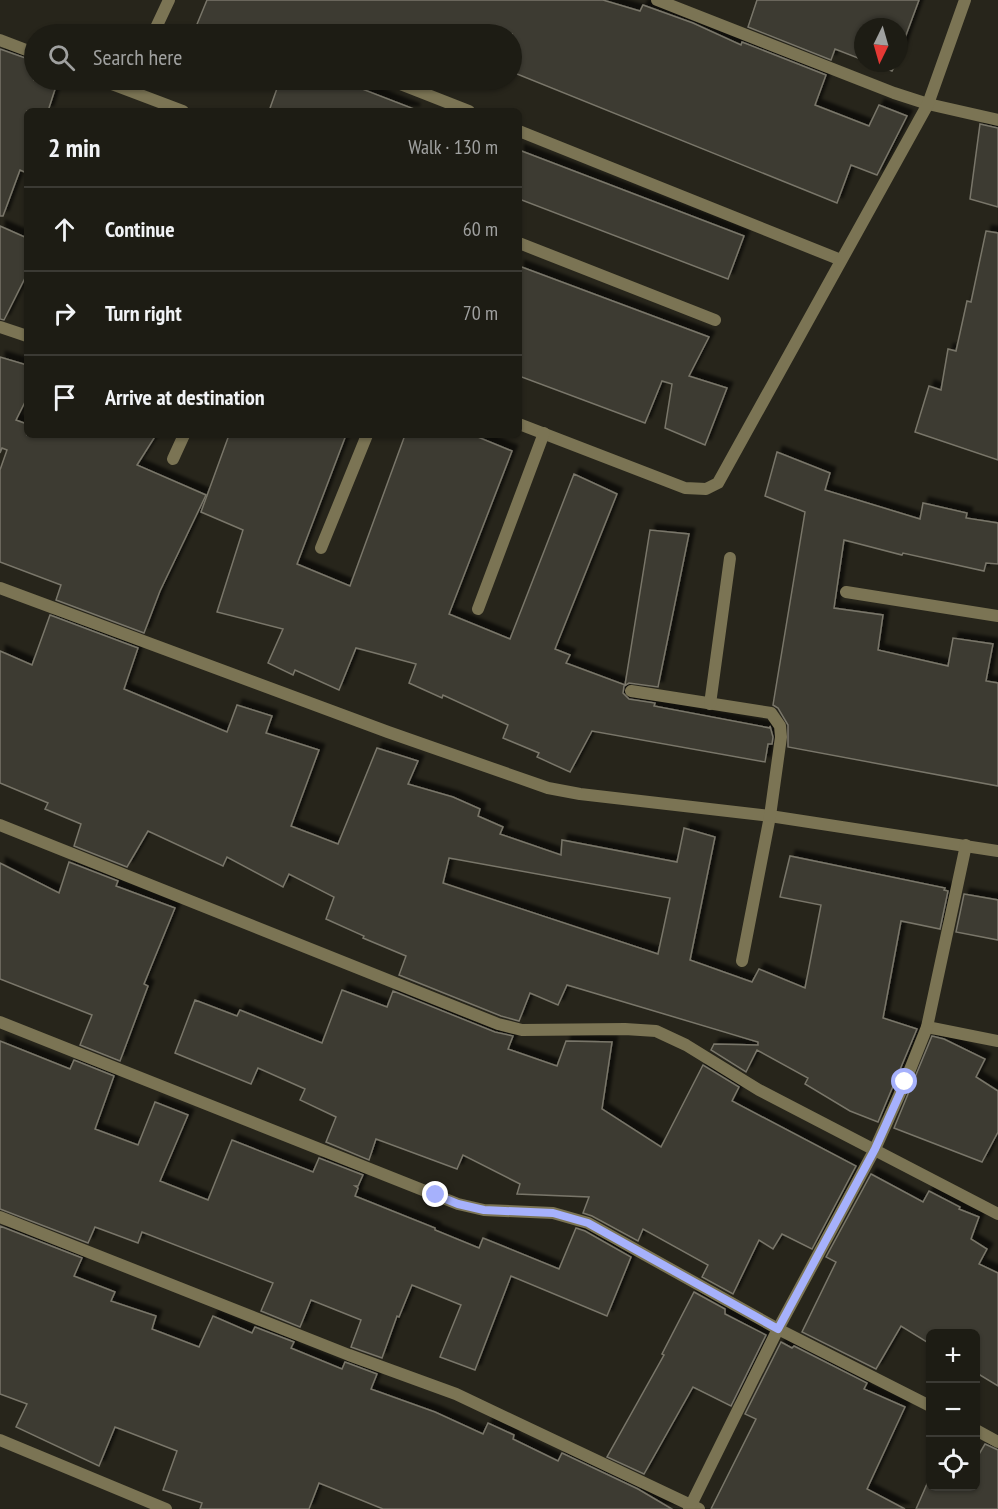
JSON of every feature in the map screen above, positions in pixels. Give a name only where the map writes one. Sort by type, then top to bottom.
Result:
[{"type":"street","points":[[158,24],[169,0]]},
{"type":"street","points":[[657,0],[894,93],[928,104],[998,120]]},
{"type":"street","points":[[522,425],[685,489],[706,489],[718,483],[928,104],[965,0]]},
{"type":"street","points":[[0,40],[24,49]]},
{"type":"street","points":[[140,90],[177,108]]},
{"type":"street","points":[[415,90],[461,108]]},
{"type":"street","points":[[522,132],[841,260]]},
{"type":"street","points":[[522,244],[715,320]]},
{"type":"street","points":[[0,327],[24,335]]},
{"type":"street","points":[[478,609],[544,434]]},
{"type":"street","points":[[173,459],[183,438]]},
{"type":"street","points":[[321,548],[366,438]]},
{"type":"street","points":[[710,704],[730,558]]},
{"type":"street","points":[[0,588],[399,736],[548,788],[580,794],[770,816],[998,851]]},
{"type":"street","points":[[846,592],[998,616]]},
{"type":"street","points":[[631,691],[771,713],[780,726],[781,737],[770,816],[742,961]]},
{"type":"street","points":[[0,825],[498,1024],[522,1030],[625,1029],[656,1032],[686,1045],[759,1090],[998,1214]]},
{"type":"street","points":[[0,1217],[338,1351],[456,1394],[693,1508],[778,1329],[875,1149],[927,1028],[966,845]]},
{"type":"street","points":[[0,1022],[458,1204],[484,1210],[553,1213],[588,1223],[778,1329],[926,1404]]},
{"type":"street","points":[[927,1028],[998,1041]]},
{"type":"street","points":[[980,1433],[998,1442]]},
{"type":"street","points":[[0,1440],[166,1509]]},
{"type":"building","points":[[207,0],[603,0],[640,11],[643,5],[693,23],[741,45],[742,42],[826,75],[815,105],[869,126],[879,105],[907,116],[877,175],[851,165],[837,203],[522,76],[522,24],[197,24]]},
{"type":"building","points":[[757,0],[919,0],[908,30],[908,18],[854,18],[854,56],[835,49],[831,60],[748,27]]},
{"type":"building","points":[[0,49],[24,57],[24,90],[55,90],[49,108],[24,108],[24,172],[20,170],[3,216],[0,216]]},
{"type":"building","points":[[276,90],[365,90],[411,108],[270,108]]},
{"type":"building","points":[[980,124],[998,128],[998,207],[970,199]]},
{"type":"building","points":[[522,151],[744,236],[728,279],[522,200]]},
{"type":"building","points":[[0,226],[24,237],[24,280],[4,320],[0,319]]},
{"type":"building","points":[[986,231],[998,233],[998,460],[915,432],[929,386],[941,390],[948,349],[956,351],[967,301],[971,302]]},
{"type":"building","points":[[522,267],[709,337],[689,376],[727,388],[705,445],[665,428],[672,384],[662,381],[645,423],[522,377]]},
{"type":"building","points":[[0,357],[24,364],[24,404],[16,420],[24,423],[24,438],[154,438],[137,465],[206,495],[160,591],[144,633],[56,600],[61,585],[0,562],[0,470],[7,450],[2,448],[0,453]]},
{"type":"building","points":[[228,438],[345,438],[297,564],[350,586],[404,438],[480,438],[512,451],[449,614],[510,639],[574,474],[617,494],[555,649],[570,655],[566,663],[625,685],[650,530],[689,534],[658,687],[629,683],[624,686],[623,693],[629,699],[655,703],[654,706],[770,728],[770,726],[773,737],[772,744],[768,744],[765,762],[592,731],[570,772],[537,757],[539,753],[503,738],[508,725],[443,695],[442,698],[409,683],[416,664],[356,648],[339,690],[295,670],[293,675],[268,663],[283,629],[217,612],[243,530],[201,512]]},
{"type":"building","points":[[777,452],[830,473],[825,490],[920,519],[923,503],[967,513],[966,518],[998,523],[998,564],[986,563],[984,571],[903,553],[902,555],[844,540],[834,608],[883,615],[878,650],[948,666],[953,638],[993,644],[986,681],[998,683],[998,786],[788,747],[788,725],[778,708],[773,705],[805,512],[765,496]]},
{"type":"building","points":[[50,615],[138,648],[124,689],[227,732],[237,705],[272,716],[266,733],[319,750],[291,826],[338,844],[377,748],[418,761],[408,784],[453,797],[480,809],[478,816],[503,827],[500,834],[561,855],[562,840],[677,862],[684,828],[715,837],[690,960],[752,982],[759,969],[805,988],[821,905],[780,897],[790,856],[945,888],[944,890],[948,891],[940,929],[901,921],[883,1018],[917,1029],[878,1122],[850,1111],[805,1084],[808,1078],[757,1050],[746,1072],[711,1050],[714,1044],[758,1045],[758,1042],[567,985],[558,1005],[530,993],[519,1021],[399,975],[406,956],[326,919],[334,897],[289,874],[283,887],[227,857],[223,866],[148,831],[127,867],[74,846],[81,824],[45,809],[48,803],[0,783],[0,651],[32,665]],"holes":[[[449,858],[670,898],[658,954],[443,883]]]},
{"type":"building","points":[[69,862],[118,881],[116,886],[175,908],[144,984],[148,986],[120,1061],[80,1045],[92,1015],[0,979],[0,863],[59,893]]},
{"type":"building","points":[[964,894],[998,900],[998,940],[956,932]]},
{"type":"building","points":[[342,990],[387,1007],[393,991],[495,1032],[513,1036],[508,1049],[557,1066],[566,1041],[612,1042],[602,1109],[661,1147],[703,1065],[739,1087],[732,1101],[856,1166],[812,1249],[782,1234],[773,1249],[759,1240],[733,1294],[702,1277],[708,1265],[643,1229],[638,1241],[583,1213],[589,1197],[517,1194],[520,1184],[463,1155],[457,1169],[376,1139],[369,1160],[326,1142],[336,1117],[300,1100],[305,1089],[258,1068],[251,1084],[175,1053],[195,1000],[237,1016],[240,1010],[322,1043]]},
{"type":"building","points":[[932,1036],[944,1039],[985,1059],[976,1077],[998,1091],[998,1132],[982,1162],[894,1128]]},
{"type":"building","points":[[0,1041],[70,1069],[74,1060],[114,1076],[95,1129],[138,1145],[155,1102],[188,1115],[160,1181],[208,1200],[232,1140],[313,1172],[319,1158],[363,1175],[358,1186],[355,1186],[358,1188],[355,1196],[479,1248],[483,1238],[559,1269],[576,1228],[631,1257],[607,1316],[511,1276],[475,1370],[440,1357],[461,1305],[412,1285],[399,1317],[397,1316],[382,1358],[351,1347],[361,1320],[311,1300],[300,1327],[261,1311],[273,1283],[142,1232],[138,1243],[95,1227],[88,1243],[0,1209]]},
{"type":"building","points":[[871,1174],[923,1202],[929,1191],[960,1207],[959,1209],[979,1217],[971,1239],[987,1249],[979,1264],[998,1273],[998,1386],[980,1375],[980,1329],[926,1329],[926,1342],[901,1326],[876,1369],[802,1332],[836,1262],[826,1257]]},
{"type":"building","points":[[0,1226],[82,1258],[74,1276],[115,1292],[111,1301],[156,1316],[152,1329],[199,1347],[213,1316],[252,1333],[255,1327],[294,1342],[291,1348],[342,1369],[345,1362],[377,1374],[371,1389],[435,1412],[483,1434],[488,1423],[514,1435],[513,1439],[558,1461],[562,1453],[638,1489],[672,1509],[383,1509],[319,1483],[309,1509],[200,1509],[202,1503],[163,1490],[177,1451],[115,1427],[99,1466],[16,1427],[27,1404],[0,1394]]},
{"type":"building","points":[[694,1292],[725,1309],[725,1314],[766,1335],[731,1406],[693,1387],[644,1474],[607,1457],[664,1355],[662,1354]]},
{"type":"building","points":[[781,1342],[792,1348],[794,1346],[867,1383],[864,1389],[905,1407],[867,1489],[905,1509],[711,1509],[756,1419],[745,1414]]},
{"type":"building","points":[[985,1444],[998,1450],[998,1509],[916,1509],[926,1486],[926,1491],[980,1491],[980,1452]]},
{"type":"route","points":[[436,1195],[458,1204],[484,1210],[553,1213],[588,1223],[778,1329],[875,1149],[905,1082]]}]
